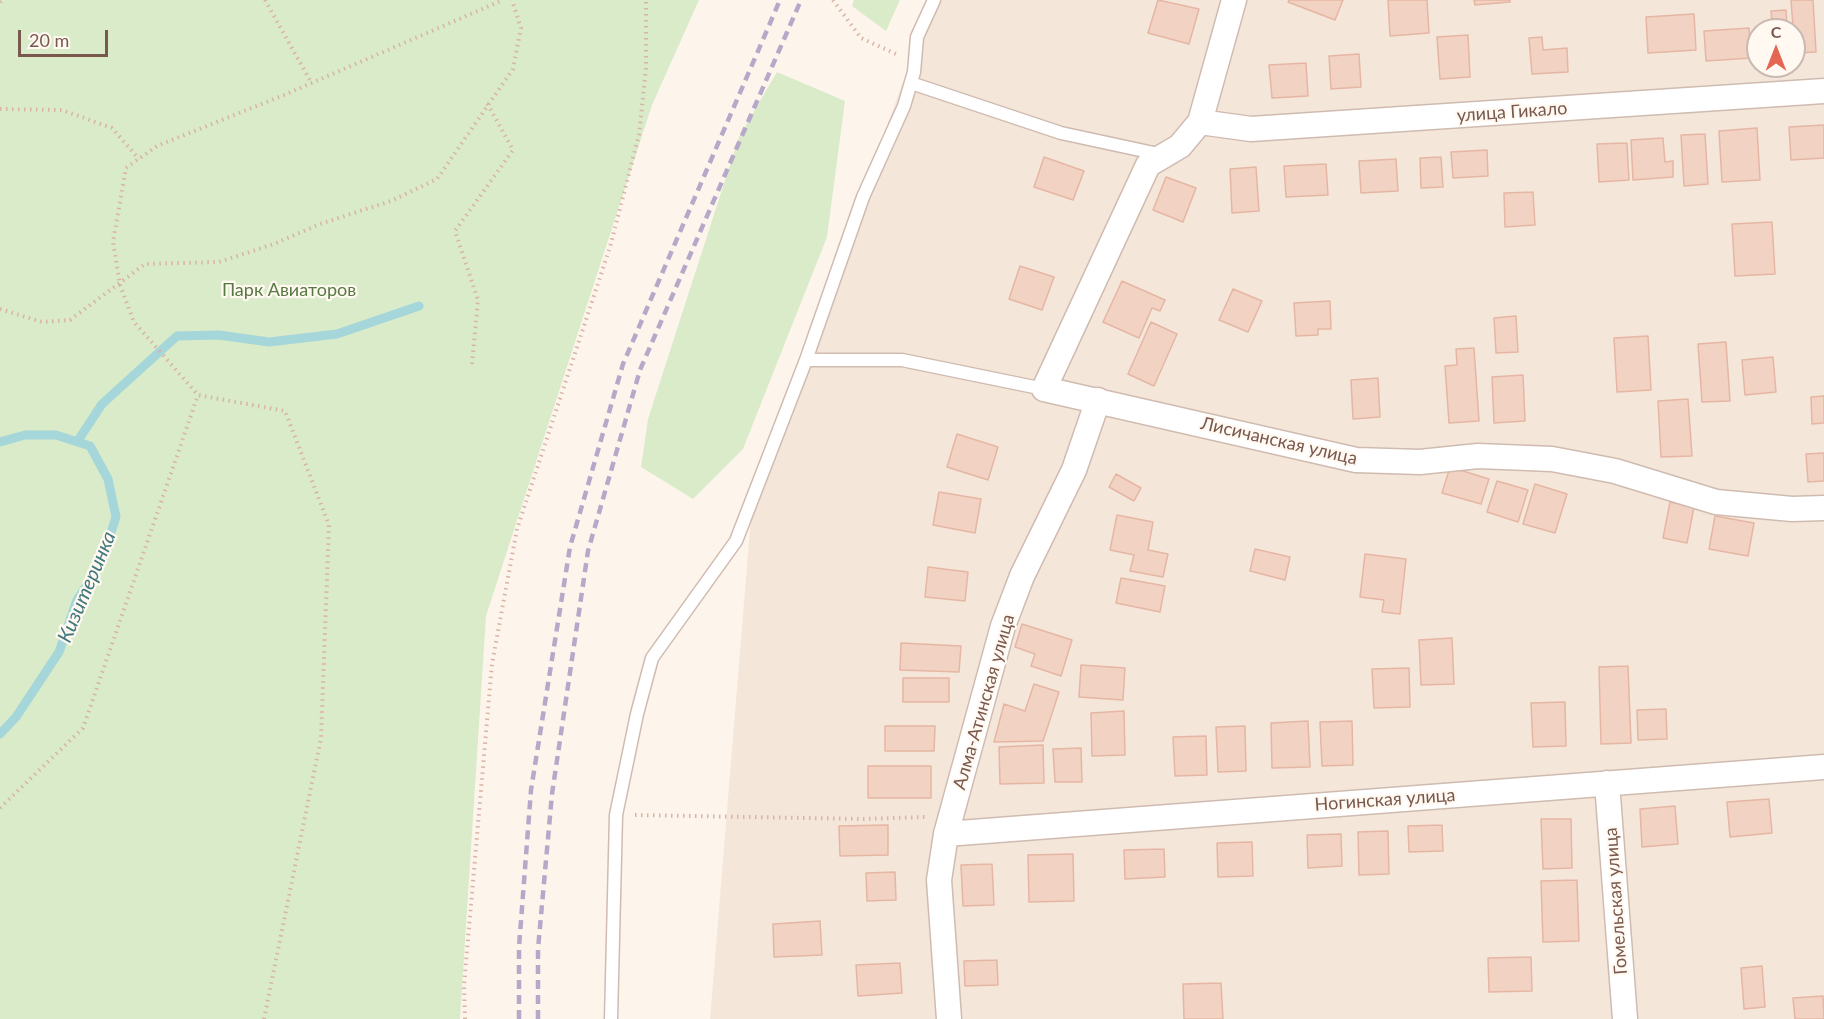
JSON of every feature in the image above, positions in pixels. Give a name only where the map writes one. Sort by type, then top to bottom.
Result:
[{"type":"street","points":[[1044,389],[1148,165],[1180,146],[1200,122],[1234,0]]},
{"type":"street","name":"улица Гикало","points":[[1200,122],[1251,129],[1824,91]]},
{"type":"street","name":"Лисичанская улица","points":[[1044,389],[1356,460],[1420,462],[1478,456],[1552,459],[1615,471],[1716,502],[1792,509],[1824,508]]},
{"type":"street","name":"Алма-Атинская улица","points":[[950,1019],[939,880],[949,825],[1003,626],[1022,576],[1074,470],[1098,400]]},
{"type":"street","name":"Ногинская улица","points":[[949,825],[1824,767]]},
{"type":"street","name":"Гомельская улица","points":[[1608,783],[1625,1019]]},
{"type":"lane","points":[[610,1019],[616,815],[637,714],[652,658],[736,541],[806,360],[863,197],[904,106],[915,63],[917,37],[934,0]]},
{"type":"lane","points":[[911,83],[1061,133],[1164,156]]},
{"type":"lane","name":"Лисичанская улица","points":[[806,360],[902,360],[1044,389]]},
{"type":"path","points":[[265,0],[312,84]]},
{"type":"path","points":[[264,1019],[321,738],[329,525],[285,411],[198,395],[134,322],[120,285],[114,242],[126,168],[157,146],[312,84],[503,0]]},
{"type":"path","points":[[0,309],[42,322],[70,320],[120,285],[145,264],[219,262],[274,244],[320,224],[391,201],[437,179],[462,146],[487,103],[513,69],[521,28],[512,0]]},
{"type":"path","points":[[465,1019],[465,973],[492,664],[517,529],[610,247],[639,135],[646,68],[646,0]]},
{"type":"path","points":[[832,0],[861,38],[915,63]]},
{"type":"path","points":[[472,364],[478,300],[454,231],[513,150],[487,103]]},
{"type":"path","points":[[0,108],[62,110],[112,128],[138,159]]},
{"type":"path","points":[[0,808],[83,728],[198,395]]},
{"type":"path","points":[[616,815],[863,819],[949,825]]},
{"type":"shaded area","points":[[933,0],[1824,0],[1824,1019],[710,1019],[753,492]]},
{"type":"green space","name":"Парк Авиаторов","points":[[0,0],[699,0],[652,105],[486,616],[460,1019],[0,1019]]},
{"type":"green space","points":[[854,0],[900,0],[886,31],[852,6]]},
{"type":"green space","points":[[777,72],[845,101],[827,237],[743,449],[693,499],[641,467],[648,419],[739,137]]},
{"type":"building","points":[[1158,0],[1199,9],[1189,44],[1148,33]]},
{"type":"building","points":[[1289,0],[1343,0],[1335,20],[1288,2]]},
{"type":"building","points":[[1388,0],[1427,0],[1429,33],[1390,36]]},
{"type":"building","points":[[1474,0],[1510,0],[1510,2],[1475,5]]},
{"type":"building","points":[[1791,0],[1813,0],[1816,52],[1806,52],[1806,18],[1792,18]]},
{"type":"building","points":[[1786,10],[1786,18],[1772,18],[1771,11]]},
{"type":"building","points":[[1694,14],[1696,50],[1648,53],[1646,17]]},
{"type":"building","points":[[1746,28],[1746,58],[1706,61],[1704,31]]},
{"type":"building","points":[[1468,35],[1470,77],[1440,79],[1437,37]]},
{"type":"building","points":[[1542,37],[1543,50],[1567,48],[1568,72],[1532,74],[1529,38]]},
{"type":"building","points":[[1359,54],[1361,87],[1331,89],[1329,56]]},
{"type":"building","points":[[1306,63],[1308,96],[1272,98],[1269,65]]},
{"type":"building","points":[[1824,125],[1824,158],[1791,160],[1789,127]]},
{"type":"building","points":[[1757,128],[1760,180],[1722,182],[1719,131]]},
{"type":"building","points":[[1705,134],[1708,184],[1684,186],[1681,135]]},
{"type":"building","points":[[1663,138],[1665,162],[1673,161],[1673,177],[1633,180],[1631,140]]},
{"type":"building","points":[[1627,143],[1629,180],[1599,182],[1597,144]]},
{"type":"building","points":[[1487,150],[1488,176],[1453,178],[1451,152]]},
{"type":"building","points":[[1044,157],[1084,171],[1073,200],[1034,187]]},
{"type":"building","points":[[1441,157],[1443,187],[1421,188],[1420,158]]},
{"type":"building","points":[[1396,159],[1398,191],[1361,193],[1359,161]]},
{"type":"building","points":[[1326,164],[1328,195],[1286,197],[1284,166]]},
{"type":"building","points":[[1256,167],[1259,211],[1232,213],[1230,169]]},
{"type":"building","points":[[1166,177],[1196,188],[1183,222],[1153,210]]},
{"type":"building","points":[[1533,192],[1535,225],[1505,227],[1504,193]]},
{"type":"building","points":[[1772,222],[1775,274],[1735,276],[1732,224]]},
{"type":"building","points":[[1020,266],[1054,277],[1042,310],[1009,299]]},
{"type":"building","points":[[1122,281],[1165,300],[1160,311],[1152,308],[1139,338],[1103,322]]},
{"type":"building","points":[[1233,289],[1262,301],[1248,332],[1219,320]]},
{"type":"building","points":[[1330,301],[1331,329],[1318,329],[1318,335],[1296,336],[1294,303]]},
{"type":"building","points":[[1516,316],[1518,352],[1496,353],[1494,318]]},
{"type":"building","points":[[1151,322],[1177,334],[1154,386],[1128,374]]},
{"type":"building","points":[[1648,336],[1651,390],[1617,392],[1614,338]]},
{"type":"building","points":[[1726,342],[1730,401],[1702,402],[1698,344]]},
{"type":"building","points":[[1474,348],[1479,421],[1449,423],[1445,366],[1457,365],[1456,349]]},
{"type":"building","points":[[1773,357],[1776,392],[1745,395],[1742,360]]},
{"type":"building","points":[[1523,375],[1525,421],[1494,423],[1492,377]]},
{"type":"building","points":[[1378,378],[1380,417],[1353,419],[1351,380]]},
{"type":"building","points":[[1824,396],[1824,423],[1812,424],[1811,397]]},
{"type":"building","points":[[1688,399],[1692,456],[1661,457],[1658,401]]},
{"type":"building","points":[[957,434],[998,447],[988,480],[947,467]]},
{"type":"building","points":[[1824,453],[1824,481],[1808,482],[1806,454]]},
{"type":"building","points":[[1450,467],[1489,479],[1481,504],[1442,493]]},
{"type":"building","points":[[1116,474],[1141,488],[1134,501],[1109,487]]},
{"type":"building","points":[[1497,481],[1528,490],[1518,522],[1487,512]]},
{"type":"building","points":[[1535,484],[1567,494],[1555,533],[1523,524]]},
{"type":"building","points":[[939,492],[981,499],[975,533],[933,525]]},
{"type":"building","points":[[1670,502],[1694,507],[1687,543],[1663,538]]},
{"type":"building","points":[[1117,515],[1153,522],[1148,550],[1168,554],[1163,577],[1130,571],[1134,555],[1110,550]]},
{"type":"building","points":[[1715,516],[1754,523],[1748,556],[1709,549]]},
{"type":"building","points":[[1255,549],[1290,557],[1285,580],[1250,571]]},
{"type":"building","points":[[1365,554],[1406,559],[1400,614],[1382,612],[1384,600],[1360,597]]},
{"type":"building","points":[[928,567],[968,572],[965,601],[925,597]]},
{"type":"building","points":[[1121,578],[1165,586],[1160,612],[1116,603]]},
{"type":"building","points":[[1022,624],[1072,640],[1061,676],[1031,666],[1035,654],[1015,647]]},
{"type":"building","points":[[1452,638],[1454,684],[1421,685],[1419,640]]},
{"type":"building","points":[[901,643],[961,646],[959,672],[900,670]]},
{"type":"building","points":[[1081,665],[1125,668],[1123,700],[1079,697]]},
{"type":"building","points":[[1628,666],[1631,743],[1601,744],[1599,667]]},
{"type":"building","points":[[1409,668],[1410,707],[1374,708],[1372,669]]},
{"type":"building","points":[[903,678],[949,678],[949,702],[903,702]]},
{"type":"building","points":[[1034,684],[1059,692],[1043,741],[994,742],[1004,704],[1025,711]]},
{"type":"building","points":[[1565,702],[1566,746],[1533,747],[1531,703]]},
{"type":"building","points":[[1666,709],[1667,739],[1638,740],[1637,710]]},
{"type":"building","points":[[1124,711],[1125,755],[1092,756],[1091,713]]},
{"type":"building","points":[[1308,721],[1310,767],[1272,768],[1271,723]]},
{"type":"building","points":[[1352,721],[1353,765],[1322,766],[1320,722]]},
{"type":"building","points":[[885,726],[935,726],[934,751],[885,751]]},
{"type":"building","points":[[1245,726],[1246,771],[1218,772],[1216,727]]},
{"type":"building","points":[[1206,736],[1207,775],[1175,776],[1173,737]]},
{"type":"building","points":[[1043,745],[1044,783],[1000,784],[999,747]]},
{"type":"building","points":[[1081,748],[1082,782],[1055,782],[1053,749]]},
{"type":"building","points":[[868,766],[931,766],[931,798],[868,798]]},
{"type":"building","points":[[1769,799],[1772,833],[1730,837],[1727,802]]},
{"type":"building","points":[[1675,806],[1678,844],[1642,847],[1640,809]]},
{"type":"building","points":[[1541,819],[1571,819],[1572,868],[1543,869]]},
{"type":"building","points":[[888,825],[888,855],[840,856],[839,826]]},
{"type":"building","points":[[1442,825],[1443,851],[1409,852],[1408,826]]},
{"type":"building","points":[[1388,831],[1389,874],[1359,875],[1358,832]]},
{"type":"building","points":[[1341,834],[1342,866],[1308,868],[1307,835]]},
{"type":"building","points":[[1252,842],[1253,876],[1218,877],[1217,843]]},
{"type":"building","points":[[1164,849],[1165,877],[1125,879],[1124,850]]},
{"type":"building","points":[[1073,854],[1074,901],[1029,902],[1028,855]]},
{"type":"building","points":[[992,864],[994,905],[963,906],[961,865]]},
{"type":"building","points":[[895,872],[896,900],[867,901],[866,873]]},
{"type":"building","points":[[1577,880],[1579,941],[1543,942],[1541,881]]},
{"type":"building","points":[[820,921],[822,955],[774,957],[773,924]]},
{"type":"building","points":[[1531,957],[1532,991],[1489,992],[1488,958]]},
{"type":"building","points":[[997,960],[998,985],[965,986],[964,961]]},
{"type":"building","points":[[900,963],[902,993],[858,996],[856,965]]},
{"type":"building","points":[[1762,966],[1765,1007],[1744,1009],[1741,968]]},
{"type":"building","points":[[1221,983],[1223,1019],[1184,1019],[1183,984]]},
{"type":"building","points":[[1823,996],[1824,1019],[1795,1019],[1793,998]]},
{"type":"waterway","points":[[77,442],[102,404],[177,336],[219,335],[269,342],[337,334],[419,306]]},
{"type":"waterway","name":"Кизитеринка","points":[[0,442],[25,435],[56,435],[90,446],[108,479],[116,517],[101,564],[77,600],[59,652],[16,717],[0,734]]},
{"type":"railway","points":[[519,1019],[519,947],[531,790],[570,547],[623,364],[780,0]]},
{"type":"railway","points":[[538,1019],[538,949],[552,794],[588,551],[640,370],[801,0]]}]
